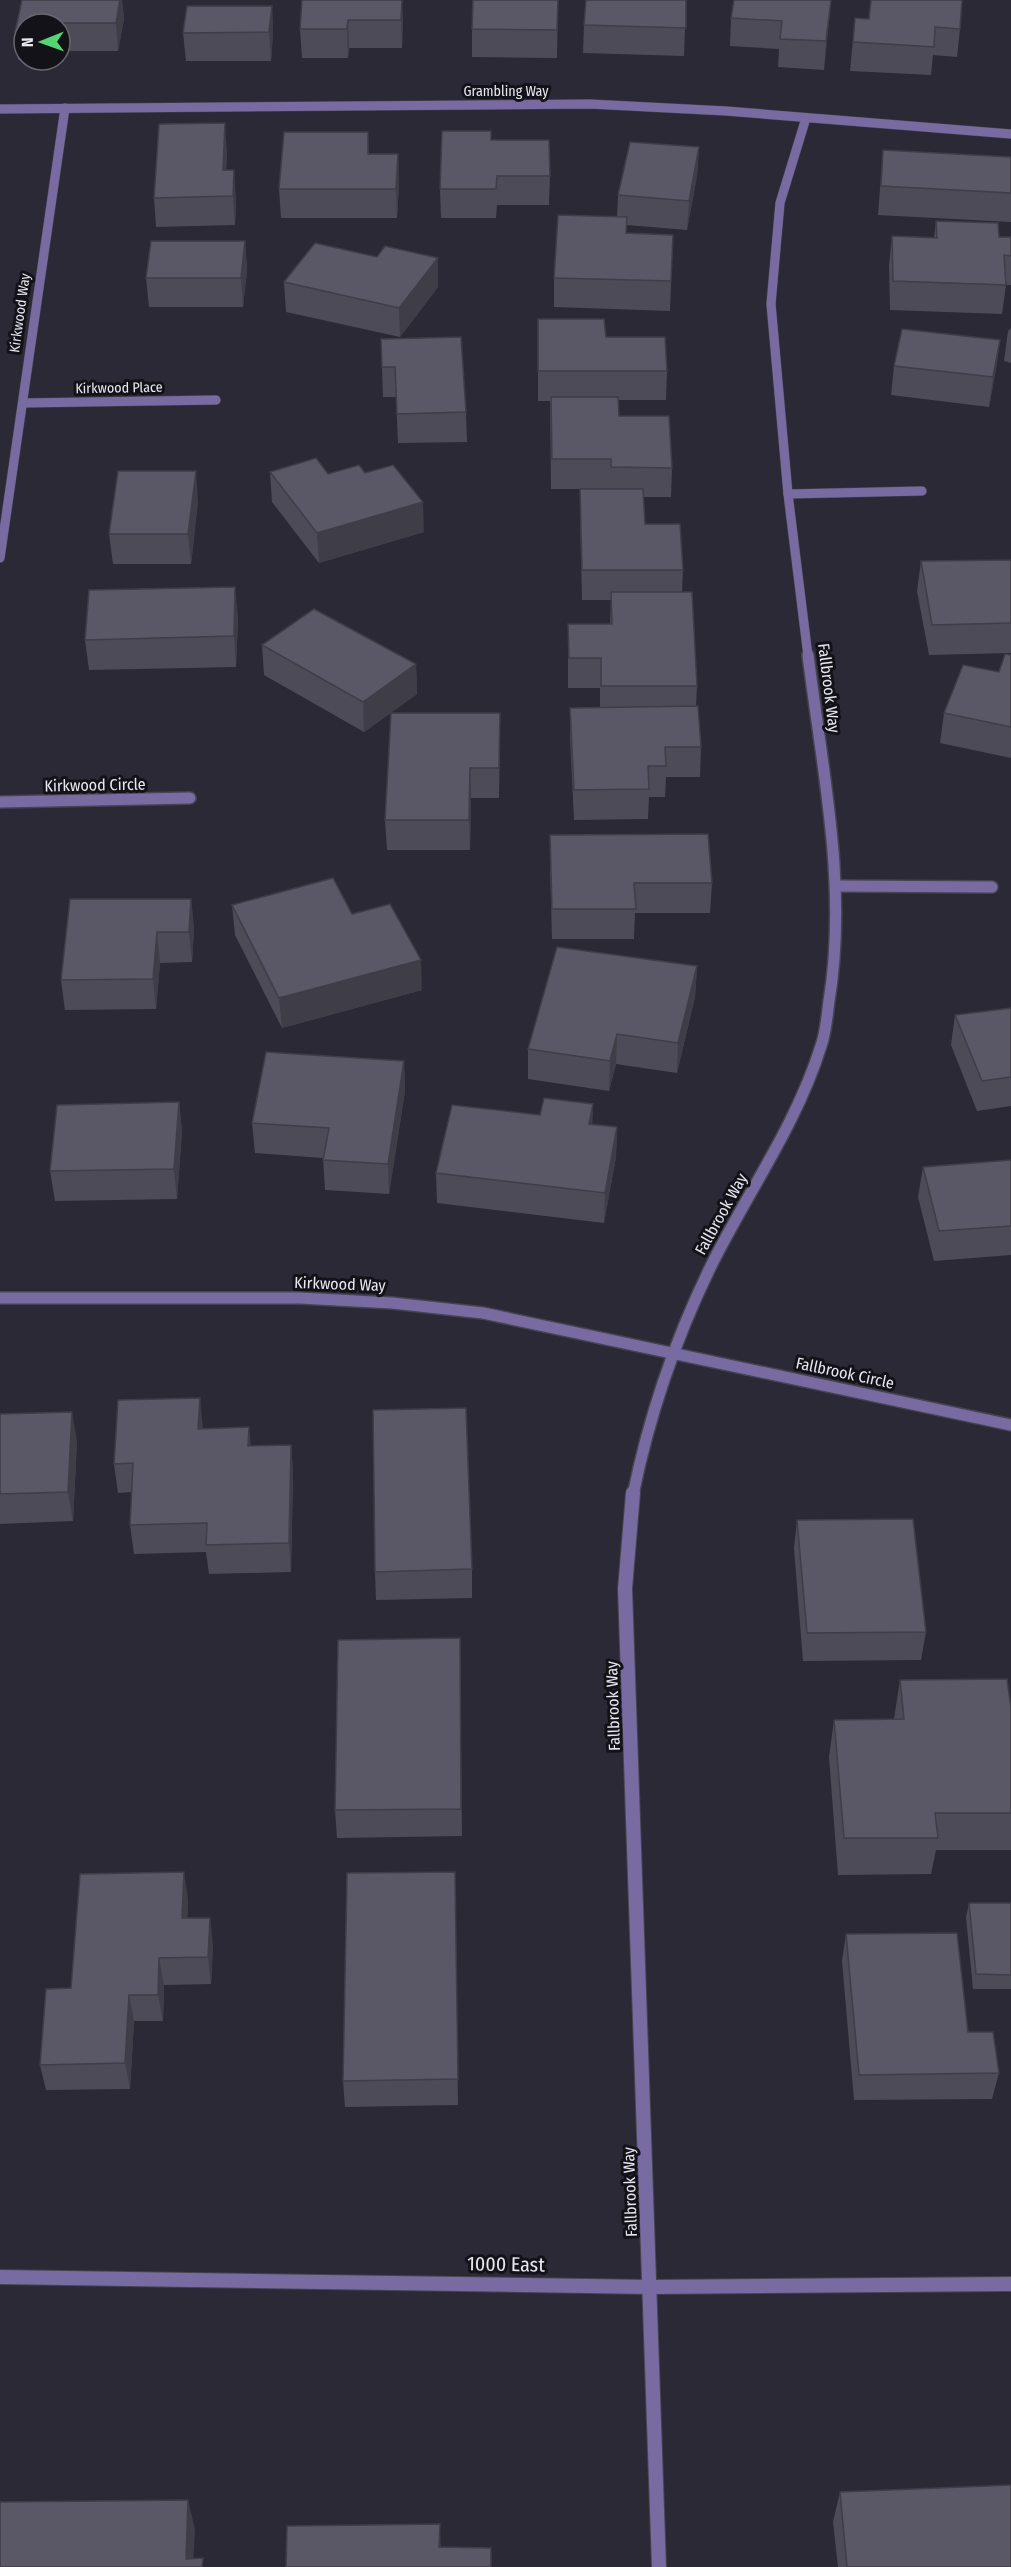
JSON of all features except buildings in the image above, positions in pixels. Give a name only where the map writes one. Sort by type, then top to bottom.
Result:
[{"type":"street","name":"Grambling Way","points":[[0,109],[657,106],[1011,134]]},
{"type":"street","name":"Kirkwood Way","points":[[0,558],[65,108]]},
{"type":"street","name":"Fallbrook Way","points":[[659,2567],[625,1589],[630,1510],[643,1445],[673,1354],[710,1268],[793,1119],[822,1044],[835,966],[837,886],[788,494],[771,304],[780,203],[806,118]]},
{"type":"street","name":"Kirkwood Place","points":[[23,403],[216,400]]},
{"type":"street","points":[[788,494],[922,490]]},
{"type":"street","name":"Kirkwood Circle","points":[[0,802],[190,798]]},
{"type":"street","points":[[837,886],[992,887]]},
{"type":"street","name":"Kirkwood Way","points":[[0,1298],[300,1298],[392,1302],[483,1313],[571,1330],[673,1354]]},
{"type":"street","name":"Fallbrook Circle","points":[[673,1354],[1011,1425]]},
{"type":"street","name":"1000 East","points":[[0,2277],[650,2288],[1011,2284]]}]
